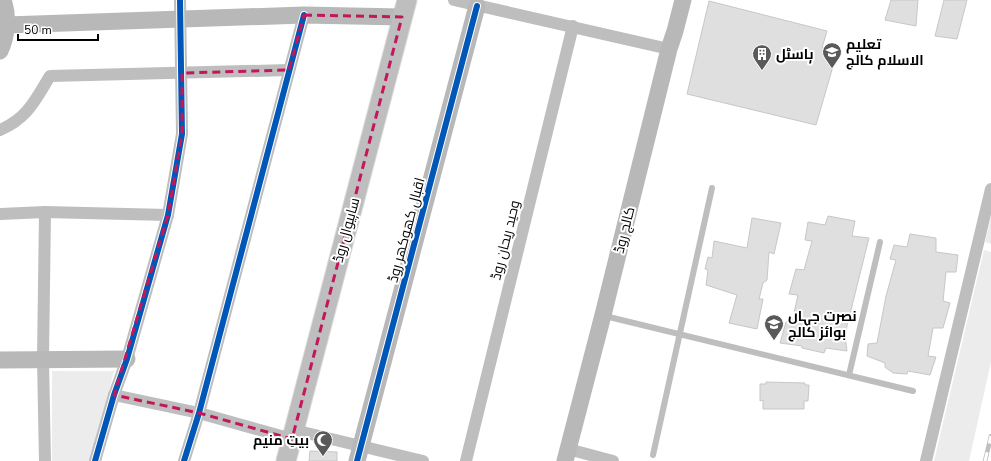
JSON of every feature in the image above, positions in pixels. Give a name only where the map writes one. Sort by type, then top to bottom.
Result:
[{"type":"main road","name":"ساہیوال روڈ","points":[[286,461],[405,8]]},
{"type":"street","points":[[0,51],[5,37],[6,25],[3,0]]},
{"type":"street","points":[[95,461],[114,396],[127,359],[168,215],[182,134],[180,0]]},
{"type":"street","points":[[454,0],[669,48]]},
{"type":"street","name":"کالج روڈ","points":[[566,455],[603,315],[669,48],[683,0]]},
{"type":"street","name":"اقبال کھوکھر روڈ","points":[[359,454],[477,6]]},
{"type":"street","points":[[6,25],[304,15],[405,8]]},
{"type":"street","points":[[184,461],[199,413],[304,15]]},
{"type":"street","name":"وحید ریحان روڈ","points":[[466,461],[573,26]]},
{"type":"street","points":[[0,130],[11,125],[32,107],[50,76],[289,70]]},
{"type":"street","points":[[926,461],[991,188]]},
{"type":"street","points":[[0,214],[44,212],[168,215]]},
{"type":"street","points":[[44,212],[43,359],[45,461]]},
{"type":"street","points":[[0,360],[127,359]]},
{"type":"street","points":[[114,396],[293,434],[359,454],[423,461]]},
{"type":"street","points":[[566,455],[613,461]]},
{"type":"lane","points":[[653,455],[712,188]]},
{"type":"lane","points":[[849,375],[880,242]]},
{"type":"lane","points":[[603,315],[913,391]]},
{"type":"highlighted area","points":[[304,15],[402,17],[292,439],[199,413],[114,395],[168,215],[182,134],[182,73],[289,70]]},
{"type":"shaded area","points":[[991,217],[991,244],[985,242]]},
{"type":"shaded area","points":[[984,250],[991,252],[991,362],[969,461],[934,461]]},
{"type":"shaded area","points":[[52,371],[114,371],[91,461],[52,461]]},
{"type":"building","points":[[891,0],[918,0],[916,26],[885,20]]},
{"type":"building","points":[[944,0],[967,0],[957,39],[935,36]]},
{"type":"building","name":"ہاسٹل","points":[[709,1],[827,31],[822,48],[838,49],[816,125],[687,94]]},
{"type":"building","points":[[828,216],[855,221],[852,236],[869,238],[845,334],[847,351],[826,348],[824,353],[802,348],[802,346],[780,343],[786,322],[792,322],[798,295],[789,294],[796,269],[804,270],[812,241],[805,240],[808,222],[825,225]]},
{"type":"building","points":[[752,218],[781,223],[774,254],[769,252],[767,280],[763,283],[759,299],[763,299],[757,329],[729,323],[737,295],[706,285],[708,270],[705,269],[708,257],[712,258],[714,241],[747,248]]},
{"type":"building","points":[[910,234],[936,238],[936,252],[958,255],[956,272],[946,272],[943,301],[950,303],[943,328],[933,328],[928,356],[936,357],[930,375],[908,371],[907,374],[893,373],[885,367],[885,363],[867,356],[868,344],[877,343],[886,296],[896,260],[890,259],[894,245],[907,247]]},
{"type":"building","points":[[766,382],[805,383],[805,385],[809,385],[808,401],[804,401],[804,409],[763,409],[763,400],[760,401],[760,384],[766,384]]},
{"type":"building","name":"بیتِ منیم","points":[[310,451],[337,452],[337,461],[309,461]]},
{"type":"railway","points":[[985,461],[991,436]]},
{"type":"cycle path","points":[[95,461],[114,395],[127,359],[168,215],[182,134],[180,0]]},
{"type":"cycle path","points":[[357,461],[477,6]]},
{"type":"cycle path","points":[[184,461],[199,413],[304,15]]},
{"type":"place","name":"تعلیم الاسلام کالج","points":[[832,69]]},
{"type":"place","name":"ہاسٹل","points":[[762,71]]},
{"type":"place","name":"نصرت جہاں بوائز کالج","points":[[774,341]]},
{"type":"place","name":"بیتِ منیم","points":[[323,457]]}]
